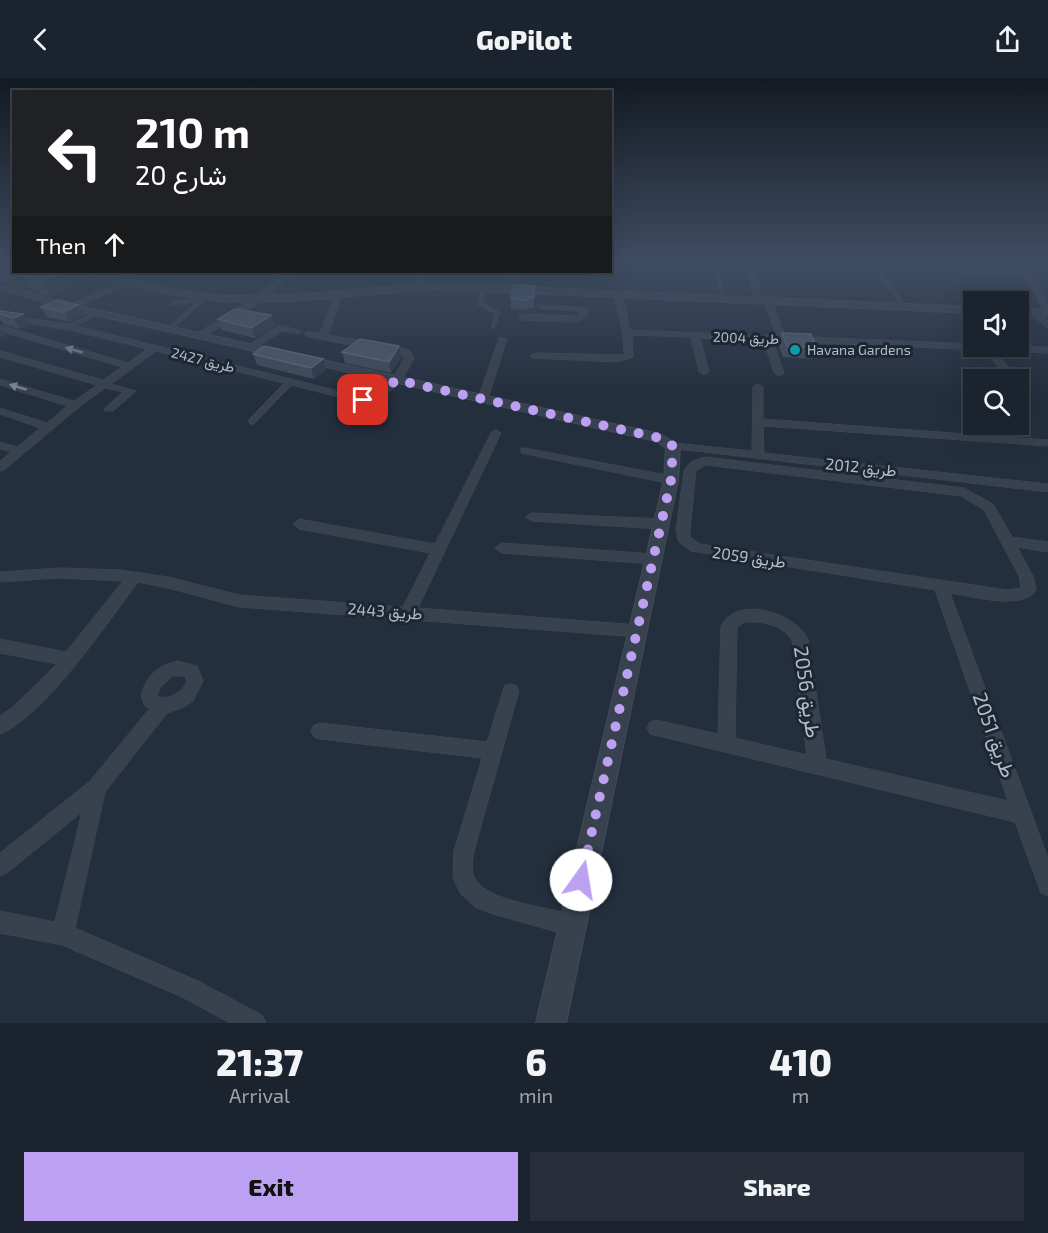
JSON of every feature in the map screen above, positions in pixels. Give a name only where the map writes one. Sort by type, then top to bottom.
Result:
[{"type":"street","points":[[69,305],[660,438],[673,446],[671,480],[551,1023]]},
{"type":"street","points":[[199,336],[249,305]]},
{"type":"street","points":[[323,337],[335,305]]},
{"type":"street","points":[[535,356],[625,358],[629,356],[629,339],[625,332],[620,305]]},
{"type":"street","points":[[766,305],[782,339]]},
{"type":"street","points":[[867,305],[963,310]]},
{"type":"street","points":[[522,317],[559,322],[581,319],[584,311],[577,308],[542,307],[542,318]]},
{"type":"street","points":[[1029,313],[1048,312]]},
{"type":"street","points":[[1034,313],[1048,325]]},
{"type":"street","name":"طريق 2427","points":[[1,320],[18,317],[69,327],[363,400],[378,396],[396,380]]},
{"type":"street","points":[[1,320],[130,366]]},
{"type":"street","points":[[251,347],[280,328],[405,351],[410,358],[396,380]]},
{"type":"street","name":"طريق 2004","points":[[625,332],[963,347]]},
{"type":"street","points":[[696,336],[704,372]]},
{"type":"street","points":[[483,399],[503,339]]},
{"type":"street","points":[[768,339],[779,373]]},
{"type":"street","points":[[560,346],[560,357]]},
{"type":"street","points":[[0,467],[75,405],[155,348]]},
{"type":"street","name":"طريق 2004","points":[[1029,349],[1048,350]]},
{"type":"street","points":[[0,354],[131,391],[109,409]]},
{"type":"street","points":[[994,357],[1004,369]]},
{"type":"street","points":[[0,382],[75,405]]},
{"type":"street","points":[[758,387],[758,455]]},
{"type":"street","points":[[0,411],[48,428]]},
{"type":"street","points":[[758,422],[1048,443]]},
{"type":"street","points":[[408,613],[495,433]]},
{"type":"street","points":[[0,445],[19,451]]},
{"type":"street","name":"طريق 2012","points":[[673,446],[1048,488]]},
{"type":"street","points":[[525,452],[671,480]]},
{"type":"street","name":"طريق 2059","points":[[710,461],[954,490],[974,496],[989,507],[1029,583],[1029,590],[1024,594],[1007,596],[940,585],[696,548],[687,542],[683,535],[690,470],[695,465],[710,461]]},
{"type":"street","points":[[532,517],[661,524]]},
{"type":"street","points":[[299,524],[439,550]]},
{"type":"street","points":[[1007,541],[1048,546]]},
{"type":"street","points":[[502,548],[653,559]]},
{"type":"street","name":"طريق 2443","points":[[0,577],[54,573],[134,577],[166,582],[227,600],[638,631]]},
{"type":"street","points":[[0,726],[20,713],[71,660],[134,577]]},
{"type":"street","name":"طريق 2051","points":[[940,585],[1048,886]]},
{"type":"street","name":"طريق 2056","points":[[726,744],[729,626],[734,619],[743,616],[779,620],[795,630],[800,639],[818,766]]},
{"type":"street","points":[[0,646],[71,660]]},
{"type":"street","points":[[511,691],[462,860],[464,879],[468,887],[481,900],[571,925]]},
{"type":"street","points":[[0,866],[97,788],[162,706]]},
{"type":"street","name":"طريق 2056","points":[[656,728],[1023,814]]},
{"type":"street","points":[[320,731],[494,750]]},
{"type":"street","points":[[63,934],[97,788]]},
{"type":"street","points":[[0,922],[63,934],[190,989],[254,1023]]},
{"type":"lane","points":[[169,328],[196,305]]},
{"type":"lane","points":[[483,305],[495,309],[498,314],[493,326]]},
{"type":"lane","points":[[69,327],[99,312]]},
{"type":"lane","points":[[252,421],[290,382]]},
{"type":"building","points":[[46,305],[78,305],[64,312],[41,307]]},
{"type":"building","points":[[235,309],[271,315],[251,328],[218,319]]},
{"type":"building","points":[[0,311],[23,314],[13,318],[0,314]]},
{"type":"building","points":[[782,333],[811,334],[817,348],[787,346]]},
{"type":"building","points":[[360,339],[399,346],[389,362],[342,352]]},
{"type":"building","points":[[264,346],[323,359],[311,368],[253,354]]},
{"type":"place","name":"Havana Gardens","points":[[795,350]]},
{"type":"route","points":[[363,400],[378,396],[396,380],[660,438],[673,446],[671,480],[581,880]]}]
